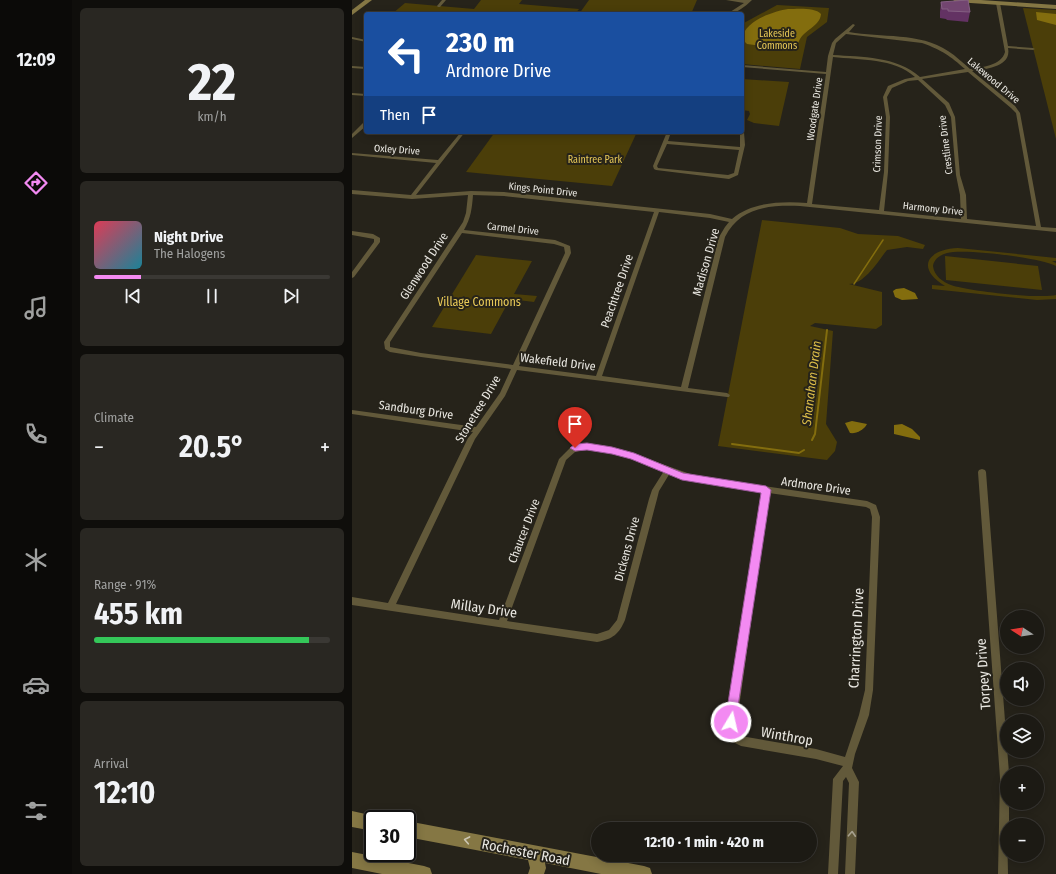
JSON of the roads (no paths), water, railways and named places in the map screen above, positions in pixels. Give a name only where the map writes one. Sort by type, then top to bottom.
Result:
[{"type":"main road","points":[[352,13],[369,0]]},
{"type":"main road","points":[[956,0],[1056,7]]},
{"type":"main road","points":[[352,819],[364,821]]},
{"type":"main road","name":"Rochester Road","points":[[416,831],[535,853],[613,871],[644,874]]},
{"type":"main road","points":[[535,853],[538,868],[536,874]]},
{"type":"main road","points":[[352,860],[424,874]]},
{"type":"street","points":[[439,6],[444,0]]},
{"type":"street","points":[[728,0],[749,1]]},
{"type":"street","points":[[732,12],[749,1]]},
{"type":"street","points":[[998,3],[1006,47],[1033,49]]},
{"type":"street","name":"Woodgate Drive","points":[[809,205],[830,56],[834,41],[846,33],[853,25]]},
{"type":"street","name":"Lakewood Drive","points":[[846,33],[870,37],[908,39],[930,44],[947,52],[1010,104],[1018,113],[1039,228]]},
{"type":"street","points":[[352,38],[364,41]]},
{"type":"street","points":[[352,42],[364,42]]},
{"type":"street","name":"Crimson Drive","points":[[881,212],[886,172],[888,117],[885,96],[890,87],[898,83],[919,78],[989,67],[1001,62],[1006,56],[1006,47]]},
{"type":"street","name":"Crestline Drive","points":[[830,56],[889,62],[904,67],[919,78],[947,104],[952,114],[958,175],[963,195],[964,220]]},
{"type":"street","points":[[744,66],[828,73]]},
{"type":"street","points":[[352,67],[364,68]]},
{"type":"street","points":[[352,94],[364,95]]},
{"type":"street","points":[[352,137],[364,124]]},
{"type":"street","points":[[412,197],[461,134]]},
{"type":"street","points":[[668,134],[655,166],[656,169],[733,177],[736,174],[742,149],[742,134]]},
{"type":"street","points":[[665,142],[742,149]]},
{"type":"street","name":"Oxley Drive","points":[[352,154],[440,162]]},
{"type":"street","name":"Kings Point Drive","points":[[352,192],[412,197],[471,193],[504,194],[714,216],[732,221]]},
{"type":"street","name":"Glenwood Drive","points":[[387,348],[387,342],[460,231],[469,214],[471,193]]},
{"type":"street","name":"Madison Drive","points":[[684,389],[722,237],[732,221],[748,212],[770,205],[809,205]]},
{"type":"street","name":"Harmony Drive","points":[[809,205],[1056,230]]},
{"type":"street","name":"Peachtree Drive","points":[[598,378],[657,210]]},
{"type":"street","name":"Carmel Drive","points":[[460,231],[564,243]]},
{"type":"street","points":[[352,233],[377,238],[376,245],[352,276]]},
{"type":"street","name":"Stonetree Drive","points":[[390,607],[477,430],[500,399],[515,368],[568,252],[567,246],[564,243]]},
{"type":"street","name":"Wakefield Drive","points":[[387,348],[390,350],[409,353],[515,368],[727,395]]},
{"type":"street","name":"Sandburg Drive","points":[[352,412],[477,430]]},
{"type":"street","name":"Ardmore Drive","points":[[571,450],[587,447],[612,450],[668,471],[696,479],[873,506]]},
{"type":"street","name":"Chaucer Drive","points":[[502,623],[563,459],[571,450]]},
{"type":"street","name":"Dickens Drive","points":[[611,634],[614,632],[621,620],[656,490],[668,471]]},
{"type":"street","name":"Torpey Drive","points":[[982,472],[1005,778],[1003,874]]},
{"type":"street","name":"Winthrop","points":[[766,490],[731,730],[736,739],[741,741],[810,753],[847,765]]},
{"type":"street","name":"Charrington Drive","points":[[832,874],[838,779],[847,765],[864,715],[869,690],[876,517],[873,506]]},
{"type":"street","name":"Millay Drive","points":[[352,601],[597,638],[611,634]]},
{"type":"street","points":[[847,765],[854,782],[850,874]]},
{"type":"waterway","name":"Shanahan Drain","points":[[854,284],[883,240]]},
{"type":"waterway","name":"Shanahan Drain","points":[[812,440],[815,434],[827,330]]},
{"type":"waterway","name":"Shanahan Drain","points":[[732,444],[799,453],[804,450]]},
{"type":"park label","name":"Lakeside Commons","points":[[777,38]]},
{"type":"park label","name":"Raintree Park","points":[[595,159]]},
{"type":"park label","name":"Village Commons","points":[[479,302]]}]
